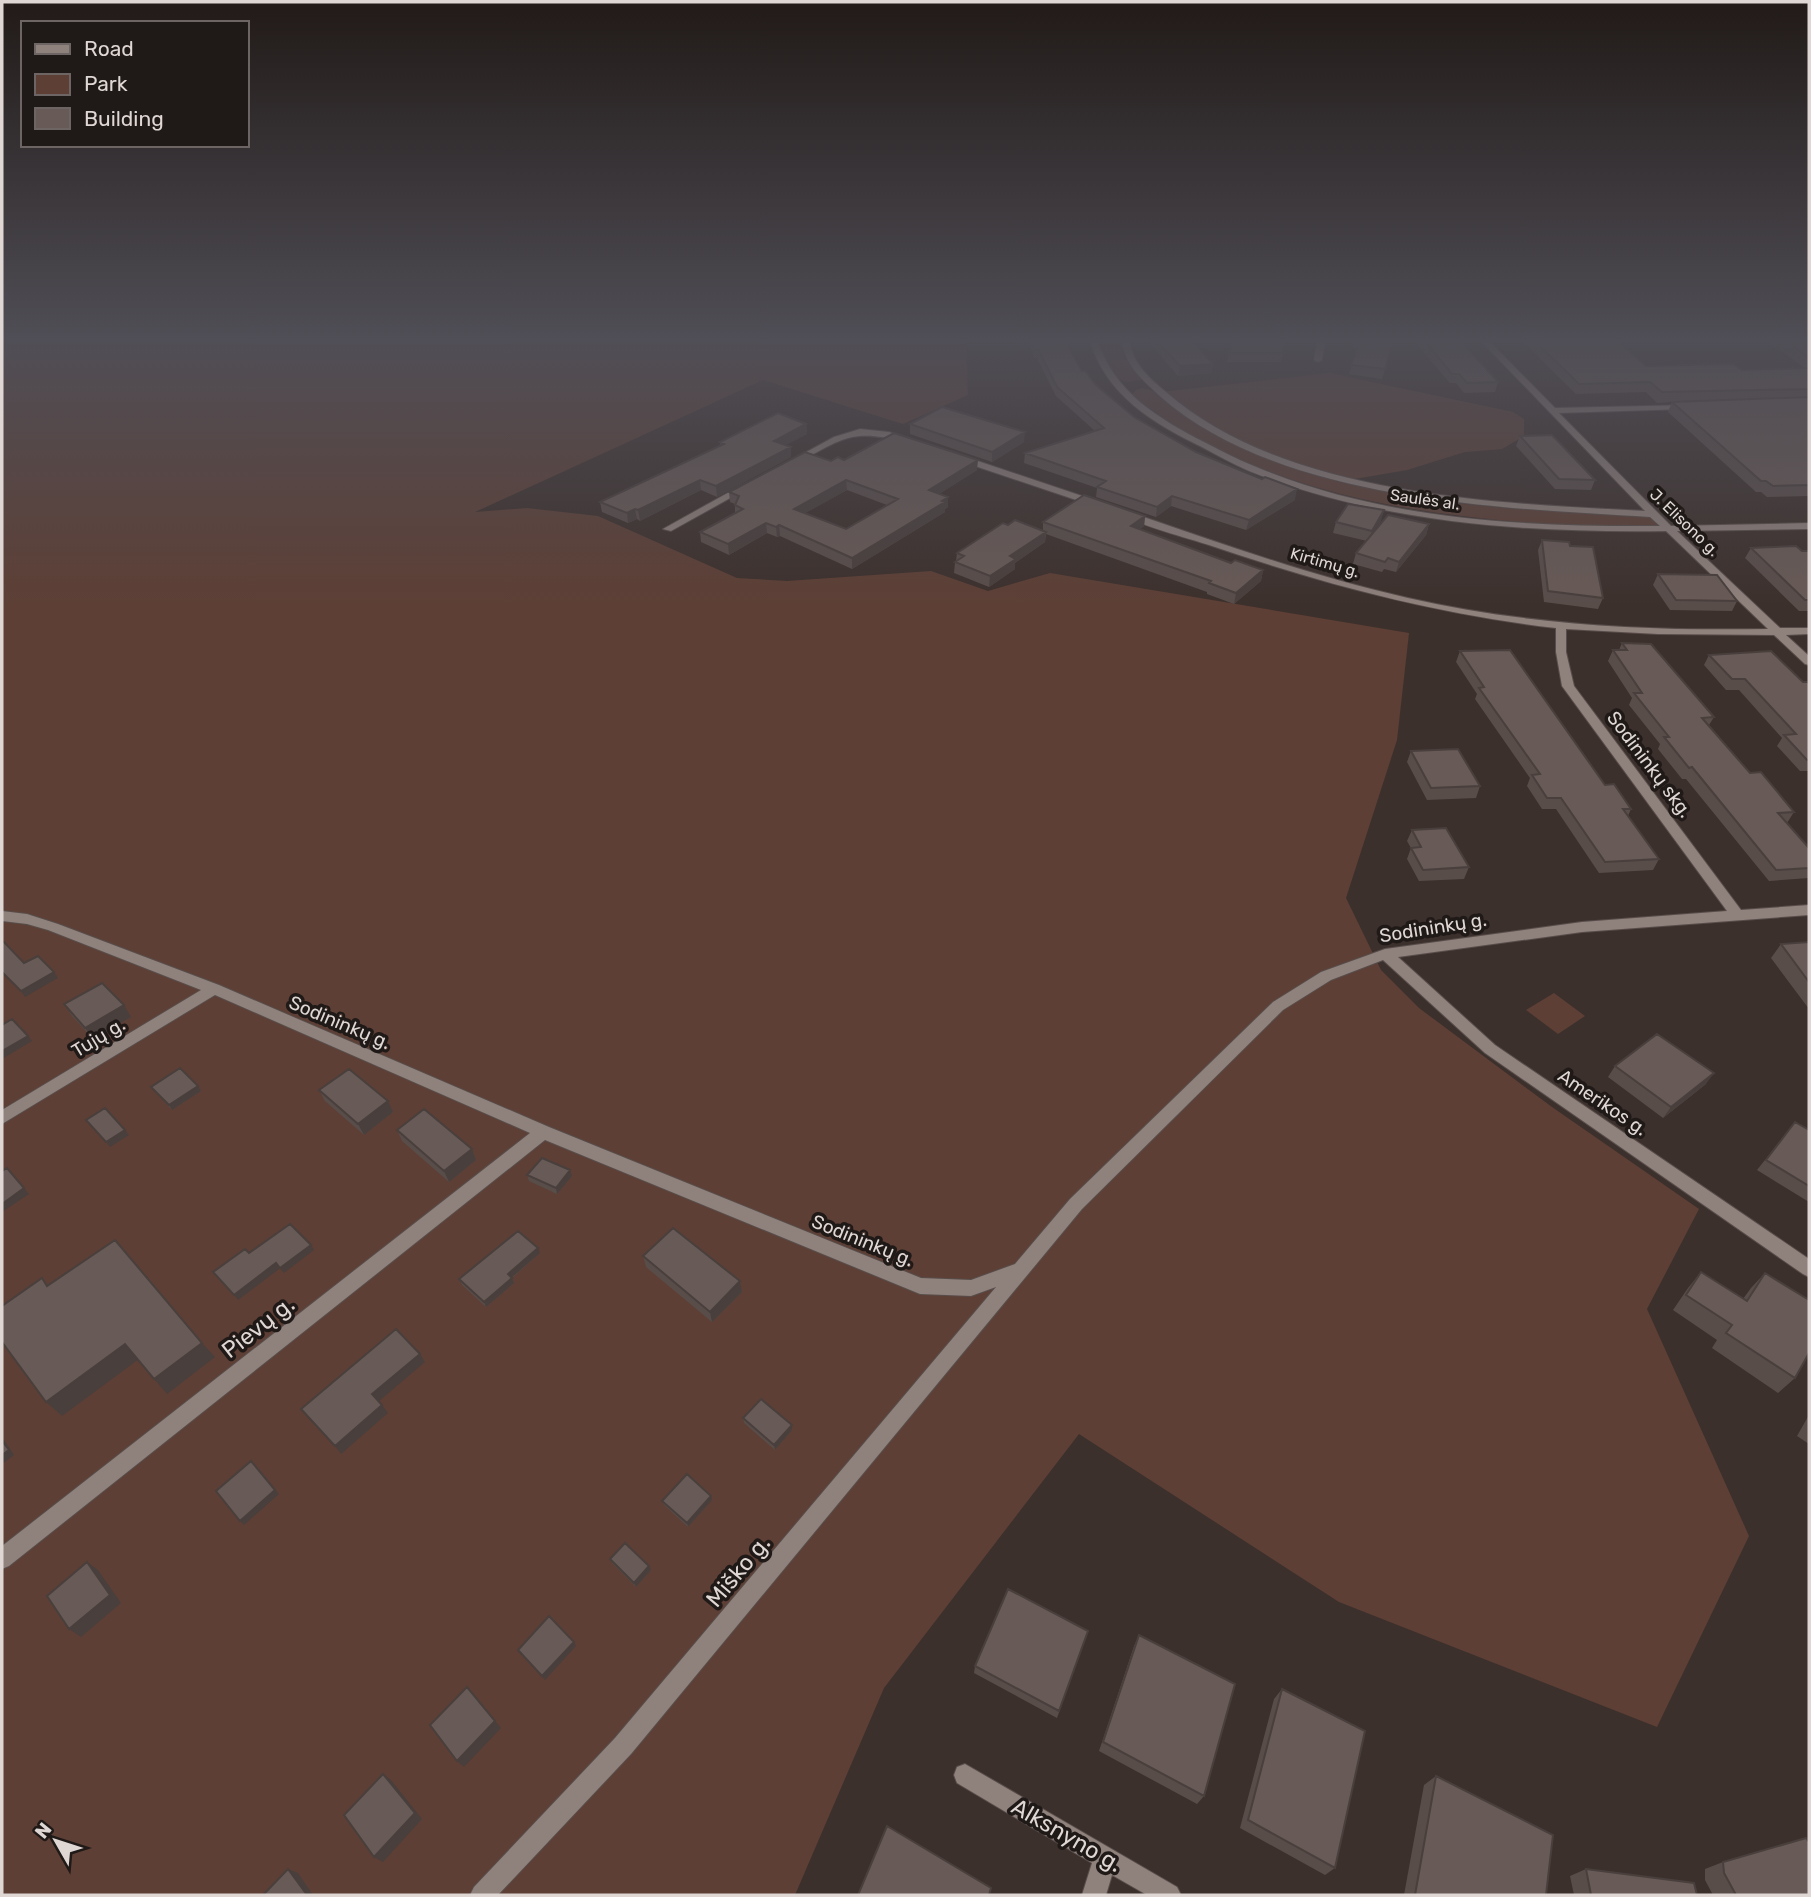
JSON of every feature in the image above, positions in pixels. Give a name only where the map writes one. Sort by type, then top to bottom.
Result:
[{"type":"street","name":"Saulės al.","points":[[1175,430],[1220,456],[1291,483],[1388,510],[1453,519],[1561,528],[1671,530],[1809,526]]},
{"type":"street","name":"Saulės al.","points":[[1216,430],[1247,448],[1343,481],[1433,499],[1653,514]]},
{"type":"street","name":"J. Elisono g.","points":[[1570,430],[1653,514],[1809,662]]},
{"type":"street","points":[[790,463],[851,431],[886,432],[924,445]]},
{"type":"street","points":[[949,454],[1104,507]]},
{"type":"street","points":[[668,529],[754,483]]},
{"type":"street","name":"Kirtimų g.","points":[[1117,511],[1315,577],[1410,601],[1561,624],[1616,629],[1809,631]]},
{"type":"street","name":"Sodininkų skg.","points":[[1561,624],[1561,652],[1567,686],[1738,916]]},
{"type":"street","name":"Sodininkų g.","points":[[2,916],[27,919],[54,927],[214,989],[543,1132],[920,1286],[971,1288],[1021,1270],[1076,1204],[1278,1006],[1326,976],[1385,954],[1582,927],[1809,910]]},
{"type":"street","name":"Amerikos g.","points":[[1385,954],[1490,1049],[1809,1269]]},
{"type":"street","name":"Tujų g.","points":[[2,1118],[214,989]]},
{"type":"street","name":"Pievų g.","points":[[2,1559],[543,1132]]},
{"type":"street","name":"Miško g.","points":[[482,1895],[623,1746],[1021,1270]]},
{"type":"street","name":"Alksnyno g.","points":[[965,1775],[1169,1895]]},
{"type":"street","points":[[1094,1895],[1106,1858]]},
{"type":"green space","points":[[2,430],[655,430],[475,512],[527,508],[598,516],[737,578],[787,581],[931,571],[988,591],[1050,573],[1409,633],[1397,740],[1346,898],[1381,970],[1419,1008],[1552,1107],[1699,1209],[1647,1309],[1749,1536],[1657,1727],[1339,1602],[1079,1434],[884,1688],[795,1895],[2,1895]]},
{"type":"green space","points":[[1183,430],[1213,430],[1245,449],[1339,482],[1434,501],[1515,509],[1640,515],[1657,520],[1660,526],[1605,528],[1437,513],[1383,504],[1277,474],[1227,453]]},
{"type":"green space","points":[[1218,430],[1524,430],[1524,436],[1502,449],[1465,452],[1407,470],[1343,481],[1247,448]]},
{"type":"green space","points":[[1554,993],[1585,1016],[1558,1034],[1526,1010]]},
{"type":"building","points":[[745,430],[796,430],[774,441],[791,447],[716,486],[700,480],[627,513],[600,502],[724,444],[720,442]]},
{"type":"building","points":[[926,430],[1017,430],[1025,432],[992,452]]},
{"type":"building","points":[[1099,430],[1156,430],[1196,452],[1262,479],[1265,477],[1297,489],[1249,520],[1172,496],[1157,507],[1097,487],[1106,481],[1025,453]]},
{"type":"building","points":[[1703,430],[1809,430],[1809,485],[1773,486],[1761,481]]},
{"type":"building","points":[[894,433],[978,460],[929,490],[948,497],[942,501],[945,502],[852,558],[779,525],[776,527],[766,523],[728,544],[700,532],[743,509],[735,505],[739,496],[729,492],[805,452],[831,461],[838,457],[844,460]],"holes":[[[846,480],[898,499],[846,529],[794,509]]]},
{"type":"building","points":[[1552,435],[1595,480],[1559,479],[1520,436]]},
{"type":"building","points":[[1084,495],[1145,516],[1131,526],[1231,563],[1235,560],[1263,570],[1236,593],[1209,583],[1211,581],[1043,522]]},
{"type":"building","points":[[1348,504],[1384,510],[1372,531],[1336,522]]},
{"type":"building","points":[[1388,515],[1429,524],[1399,562],[1388,558],[1385,562],[1356,553]]},
{"type":"building","points":[[1015,520],[1046,532],[1010,556],[1016,559],[990,576],[955,562],[964,556],[957,553],[1003,523],[1008,525]]},
{"type":"building","points":[[1542,540],[1569,542],[1570,546],[1593,547],[1603,598],[1548,591]]},
{"type":"building","points":[[1796,546],[1802,551],[1809,551],[1809,600],[1805,600],[1751,548]]},
{"type":"building","points":[[1658,574],[1717,575],[1737,601],[1676,600]]},
{"type":"building","points":[[1622,643],[1651,644],[1714,717],[1702,718],[1750,773],[1761,772],[1794,812],[1778,813],[1809,848],[1809,868],[1776,870],[1692,767],[1689,768],[1664,737],[1669,737],[1634,693],[1642,693],[1613,650],[1627,650]]},
{"type":"building","points":[[1510,650],[1605,785],[1614,784],[1631,809],[1623,809],[1659,859],[1605,862],[1561,798],[1547,798],[1532,775],[1540,774],[1479,688],[1484,687],[1460,651]]},
{"type":"building","points":[[1771,651],[1803,682],[1809,684],[1809,760],[1784,735],[1796,734],[1745,679],[1732,679],[1709,655]]},
{"type":"building","points":[[1458,749],[1480,786],[1431,788],[1411,751]]},
{"type":"building","points":[[1446,828],[1469,867],[1423,870],[1411,848],[1421,847],[1412,830]]},
{"type":"building","points":[[2,940],[24,963],[38,956],[54,972],[21,991],[2,972]]},
{"type":"building","points":[[1809,942],[1809,982],[1781,944]]},
{"type":"building","points":[[102,983],[124,1005],[85,1028],[64,1004]]},
{"type":"building","points":[[12,1019],[28,1036],[2,1051],[2,1025]]},
{"type":"building","points":[[1657,1034],[1714,1073],[1671,1107],[1615,1066]]},
{"type":"building","points":[[180,1068],[198,1086],[169,1105],[151,1087]]},
{"type":"building","points":[[349,1069],[388,1101],[358,1124],[319,1090]]},
{"type":"building","points":[[105,1108],[125,1130],[106,1142],[86,1120]]},
{"type":"building","points":[[424,1109],[472,1149],[444,1171],[397,1130]]},
{"type":"building","points":[[1795,1122],[1809,1130],[1809,1186],[1766,1160]]},
{"type":"building","points":[[542,1158],[570,1170],[556,1188],[527,1175]]},
{"type":"building","points":[[7,1168],[24,1188],[2,1204],[2,1171]]},
{"type":"building","points":[[290,1224],[311,1245],[280,1268],[276,1263],[234,1295],[213,1272],[245,1249],[249,1253]]},
{"type":"building","points":[[673,1228],[740,1281],[710,1312],[643,1256]]},
{"type":"building","points":[[518,1231],[538,1248],[508,1274],[512,1278],[484,1302],[459,1279]]},
{"type":"building","points":[[115,1240],[202,1343],[154,1379],[125,1344],[46,1402],[2,1342],[2,1306],[42,1278],[47,1286]]},
{"type":"building","points":[[1701,1272],[1747,1301],[1765,1273],[1809,1300],[1809,1353],[1795,1378],[1726,1333],[1732,1325],[1686,1295]]},
{"type":"building","points":[[396,1329],[420,1354],[372,1394],[382,1405],[335,1446],[301,1409]]},
{"type":"building","points":[[761,1399],[792,1425],[774,1445],[743,1418]]},
{"type":"building","points":[[2,1441],[9,1450],[2,1455]]},
{"type":"building","points":[[251,1461],[275,1490],[240,1521],[216,1491]]},
{"type":"building","points":[[687,1474],[711,1496],[687,1523],[662,1501]]},
{"type":"building","points":[[625,1543],[649,1566],[634,1583],[610,1559]]},
{"type":"building","points":[[87,1562],[110,1595],[69,1629],[47,1596]]},
{"type":"building","points":[[1008,1589],[1088,1631],[1059,1711],[975,1666]]},
{"type":"building","points":[[549,1616],[574,1642],[542,1676],[518,1650]]},
{"type":"building","points":[[1139,1635],[1235,1684],[1204,1796],[1103,1742]]},
{"type":"building","points":[[467,1687],[495,1721],[457,1761],[430,1725]]},
{"type":"building","points":[[1282,1689],[1365,1731],[1335,1868],[1248,1820]]},
{"type":"building","points":[[383,1774],[415,1813],[374,1857],[344,1815]]},
{"type":"building","points":[[1436,1776],[1553,1835],[1546,1895],[1415,1895]]},
{"type":"building","points":[[887,1826],[991,1888],[989,1895],[858,1895]]},
{"type":"building","points":[[1806,1838],[1809,1842],[1809,1895],[1736,1895],[1724,1873],[1723,1862]]},
{"type":"building","points":[[288,1869],[307,1895],[263,1895]]},
{"type":"building","points":[[1586,1869],[1694,1883],[1697,1895],[1591,1895]]}]
